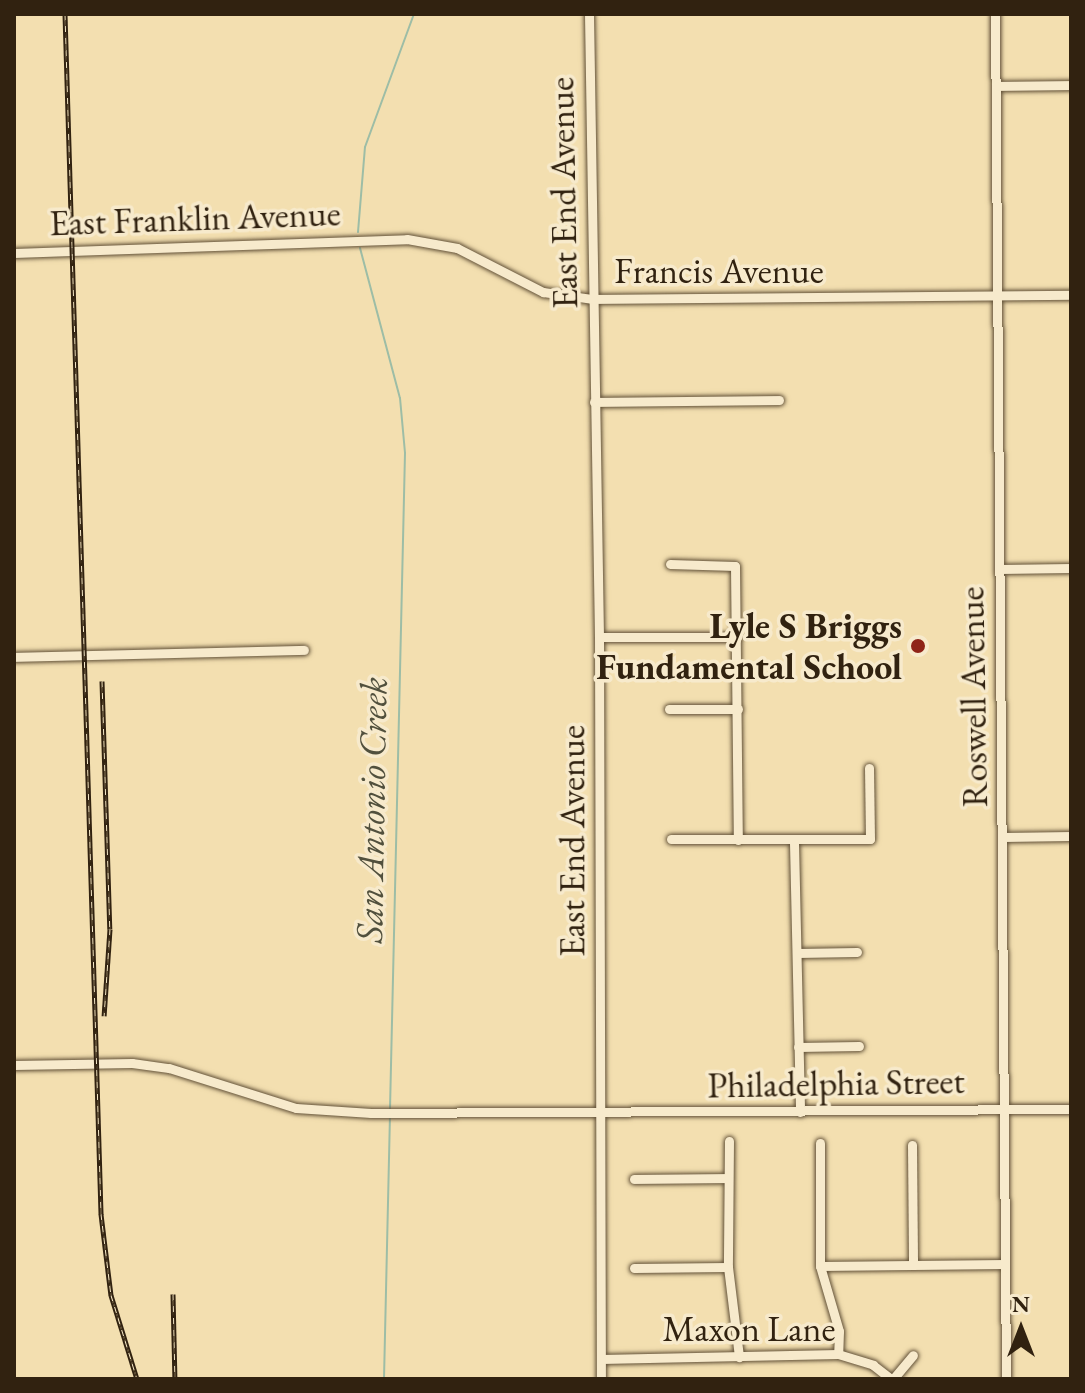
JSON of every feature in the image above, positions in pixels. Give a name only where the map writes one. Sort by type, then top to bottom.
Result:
[{"type":"street","name":"East End Avenue","points":[[589,14],[599,637],[601,1379]]},
{"type":"street","name":"Roswell Avenue","points":[[995,14],[1006,1379]]},
{"type":"street","points":[[996,86],[1071,85]]},
{"type":"street","name":"Francis Avenue","points":[[379,240],[435,241],[543,292],[592,299],[1071,295]]},
{"type":"street","name":"East Franklin Avenue","points":[[14,253],[379,240]]},
{"type":"street","points":[[594,402],[779,400]]},
{"type":"street","points":[[670,564],[735,566],[738,840]]},
{"type":"street","points":[[999,569],[1071,568]]},
{"type":"street","points":[[599,637],[737,637]]},
{"type":"street","points":[[14,657],[304,650]]},
{"type":"street","points":[[669,709],[738,709]]},
{"type":"street","points":[[671,839],[794,843],[870,839],[869,768]]},
{"type":"street","points":[[1003,837],[1071,836]]},
{"type":"street","points":[[794,843],[800,1112]]},
{"type":"street","points":[[797,953],[857,952]]},
{"type":"street","points":[[798,1047],[859,1046]]},
{"type":"street","name":"Philadelphia Street","points":[[14,1065],[101,1062],[169,1068],[262,1100],[331,1112],[601,1114],[1071,1109]]},
{"type":"street","points":[[729,1141],[728,1267],[739,1357]]},
{"type":"street","points":[[820,1143],[820,1266],[839,1331],[838,1354]]},
{"type":"street","points":[[912,1145],[913,1265]]},
{"type":"street","points":[[634,1179],[728,1178]]},
{"type":"street","points":[[820,1266],[1005,1264]]},
{"type":"street","points":[[634,1268],[728,1267]]},
{"type":"street","name":"Maxon Lane","points":[[601,1359],[838,1354],[873,1365],[892,1379]]},
{"type":"street","points":[[892,1379],[913,1355]]},
{"type":"waterway","name":"San Antonio Creek","points":[[358,232],[365,147],[414,14]]},
{"type":"waterway","name":"San Antonio Creek","points":[[360,248],[400,398],[405,453],[390,1109]]},
{"type":"waterway","name":"San Antonio Creek","points":[[384,1379],[390,1116]]},
{"type":"railway","points":[[65,14],[101,1214],[111,1295],[137,1379]]},
{"type":"railway","points":[[102,681],[110,929],[104,1016]]},
{"type":"railway","points":[[173,1294],[175,1379]]},
{"type":"place","name":"Lyle S Briggs Fundamental School","points":[[918,646]]}]
